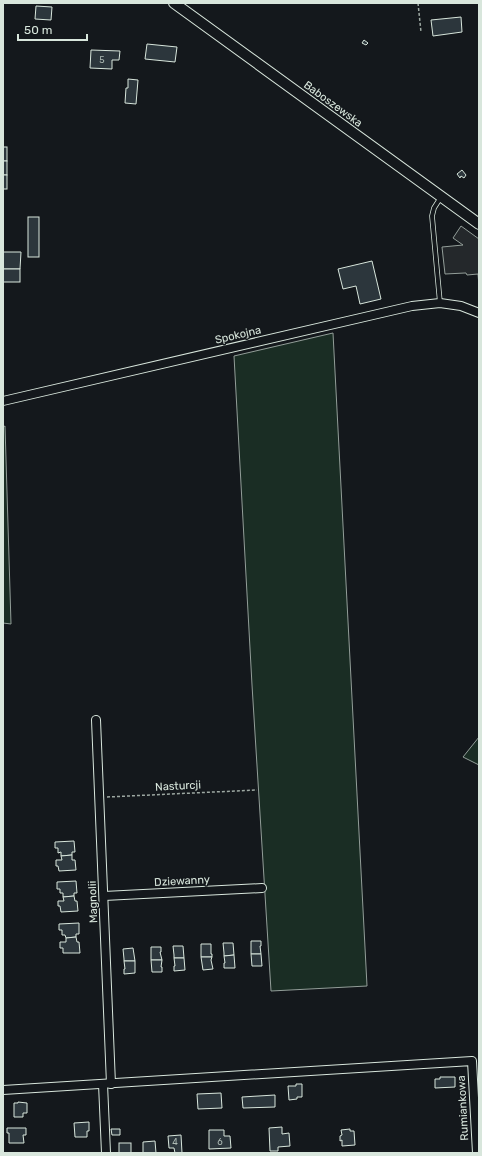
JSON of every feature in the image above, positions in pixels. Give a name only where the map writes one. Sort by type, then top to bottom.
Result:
[{"type":"street","name":"Baboszewska","points":[[174,3],[479,224]]},
{"type":"street","name":"Spokojna","points":[[3,401],[412,306],[440,303],[461,306],[479,312]]},
{"type":"street","name":"Magnolii","points":[[96,720],[112,1084]]},
{"type":"street","name":"Dziewanny","points":[[104,896],[262,888]]},
{"type":"street","name":"Rumiankowa","points":[[112,1084],[472,1061],[477,1153]]},
{"type":"street","points":[[103,1084],[106,1153]]},
{"type":"street","points":[[3,1090],[112,1084]]},
{"type":"lane","points":[[440,303],[432,216],[434,208],[441,196]]},
{"type":"path","points":[[418,3],[421,32]]},
{"type":"path","name":"Nasturcji","points":[[100,797],[257,790]]},
{"type":"green space","points":[[333,333],[367,986],[271,991],[234,356]]},
{"type":"green space","points":[[5,426],[11,624],[3,623],[3,427]]},
{"type":"green space","points":[[479,737],[479,765],[463,757]]},
{"type":"shaded area","points":[[461,226],[479,239],[479,286],[478,274],[445,274],[442,247],[463,245],[453,238]]},
{"type":"building","points":[[36,6],[52,7],[51,20],[35,19]]},
{"type":"building","points":[[461,17],[462,32],[433,36],[431,20]]},
{"type":"building","points":[[364,40],[368,43],[366,45],[362,43]]},
{"type":"building","points":[[147,44],[177,47],[175,62],[145,59]]},
{"type":"building","points":[[91,50],[120,51],[119,60],[112,60],[112,69],[90,68]]},
{"type":"building","points":[[128,79],[138,80],[136,104],[125,103]]},
{"type":"building","points":[[3,147],[7,147],[7,161],[3,161]]},
{"type":"building","points":[[3,161],[7,161],[7,175],[3,175]]},
{"type":"building","points":[[462,170],[466,175],[464,178],[461,176],[460,178],[457,174]]},
{"type":"building","points":[[3,175],[7,175],[7,189],[3,189]]},
{"type":"building","points":[[28,217],[39,217],[39,257],[28,257]]},
{"type":"building","points":[[3,252],[21,252],[20,269],[3,269]]},
{"type":"building","points":[[372,261],[381,299],[360,304],[356,286],[343,289],[338,269]]},
{"type":"building","points":[[3,269],[20,269],[20,282],[3,282]]},
{"type":"building","points":[[74,841],[75,852],[72,852],[72,855],[61,856],[61,852],[58,853],[58,848],[55,848],[55,842]]},
{"type":"building","points":[[72,855],[72,860],[75,860],[76,870],[59,871],[58,866],[56,866],[56,860],[62,860],[61,856]]},
{"type":"building","points":[[76,881],[77,893],[74,893],[74,896],[63,897],[63,893],[60,893],[60,889],[57,889],[57,882]]},
{"type":"building","points":[[74,896],[75,901],[77,901],[78,911],[61,912],[60,906],[58,906],[58,901],[64,901],[63,897]]},
{"type":"building","points":[[79,923],[79,934],[76,934],[76,937],[66,938],[65,935],[62,935],[62,930],[59,930],[59,924]]},
{"type":"building","points":[[76,937],[77,942],[79,942],[80,953],[63,953],[63,948],[60,948],[60,942],[66,942],[66,938]]},
{"type":"building","points":[[251,941],[261,941],[261,954],[251,954]]},
{"type":"building","points":[[223,943],[233,943],[234,955],[224,956]]},
{"type":"building","points":[[201,944],[211,944],[212,957],[201,957]]},
{"type":"building","points":[[173,946],[183,946],[184,958],[174,958]]},
{"type":"building","points":[[151,947],[161,947],[160,952],[162,960],[151,960]]},
{"type":"building","points":[[133,948],[135,961],[124,961],[123,949]]},
{"type":"building","points":[[251,954],[261,954],[262,966],[252,966]]},
{"type":"building","points":[[234,955],[235,968],[224,968],[224,956]]},
{"type":"building","points":[[201,957],[212,957],[211,960],[213,969],[203,970]]},
{"type":"building","points":[[174,958],[184,958],[185,970],[174,971]]},
{"type":"building","points":[[151,960],[162,960],[162,972],[152,972]]},
{"type":"building","points":[[124,961],[135,961],[135,973],[124,974]]},
{"type":"building","points":[[440,1077],[455,1077],[455,1087],[435,1088],[435,1079],[440,1079]]},
{"type":"building","points":[[296,1084],[302,1084],[302,1097],[289,1100],[288,1086],[296,1086]]},
{"type":"building","points":[[221,1093],[222,1108],[198,1109],[197,1094]]},
{"type":"building","points":[[275,1095],[275,1107],[243,1108],[242,1097]]},
{"type":"building","points":[[14,1103],[27,1103],[27,1113],[23,1113],[23,1117],[14,1117]]},
{"type":"building","points":[[89,1122],[87,1137],[75,1137],[74,1123]]},
{"type":"building","points":[[282,1127],[282,1134],[289,1133],[290,1146],[278,1147],[278,1151],[270,1151],[269,1128]]},
{"type":"building","points":[[7,1128],[26,1128],[26,1135],[23,1135],[24,1143],[9,1143],[9,1133],[7,1133]]},
{"type":"building","points":[[111,1129],[120,1129],[120,1135],[112,1135]]},
{"type":"building","points":[[350,1129],[350,1131],[354,1131],[355,1145],[342,1146],[342,1140],[340,1141],[340,1136],[342,1135],[341,1130]]},
{"type":"building","points":[[209,1130],[224,1130],[224,1136],[230,1136],[231,1148],[209,1149]]},
{"type":"building","points":[[181,1135],[182,1153],[175,1153],[174,1148],[169,1148],[168,1136]]},
{"type":"building","points":[[155,1141],[156,1153],[143,1153],[143,1142]]},
{"type":"building","points":[[119,1143],[131,1143],[131,1153],[119,1153]]}]
